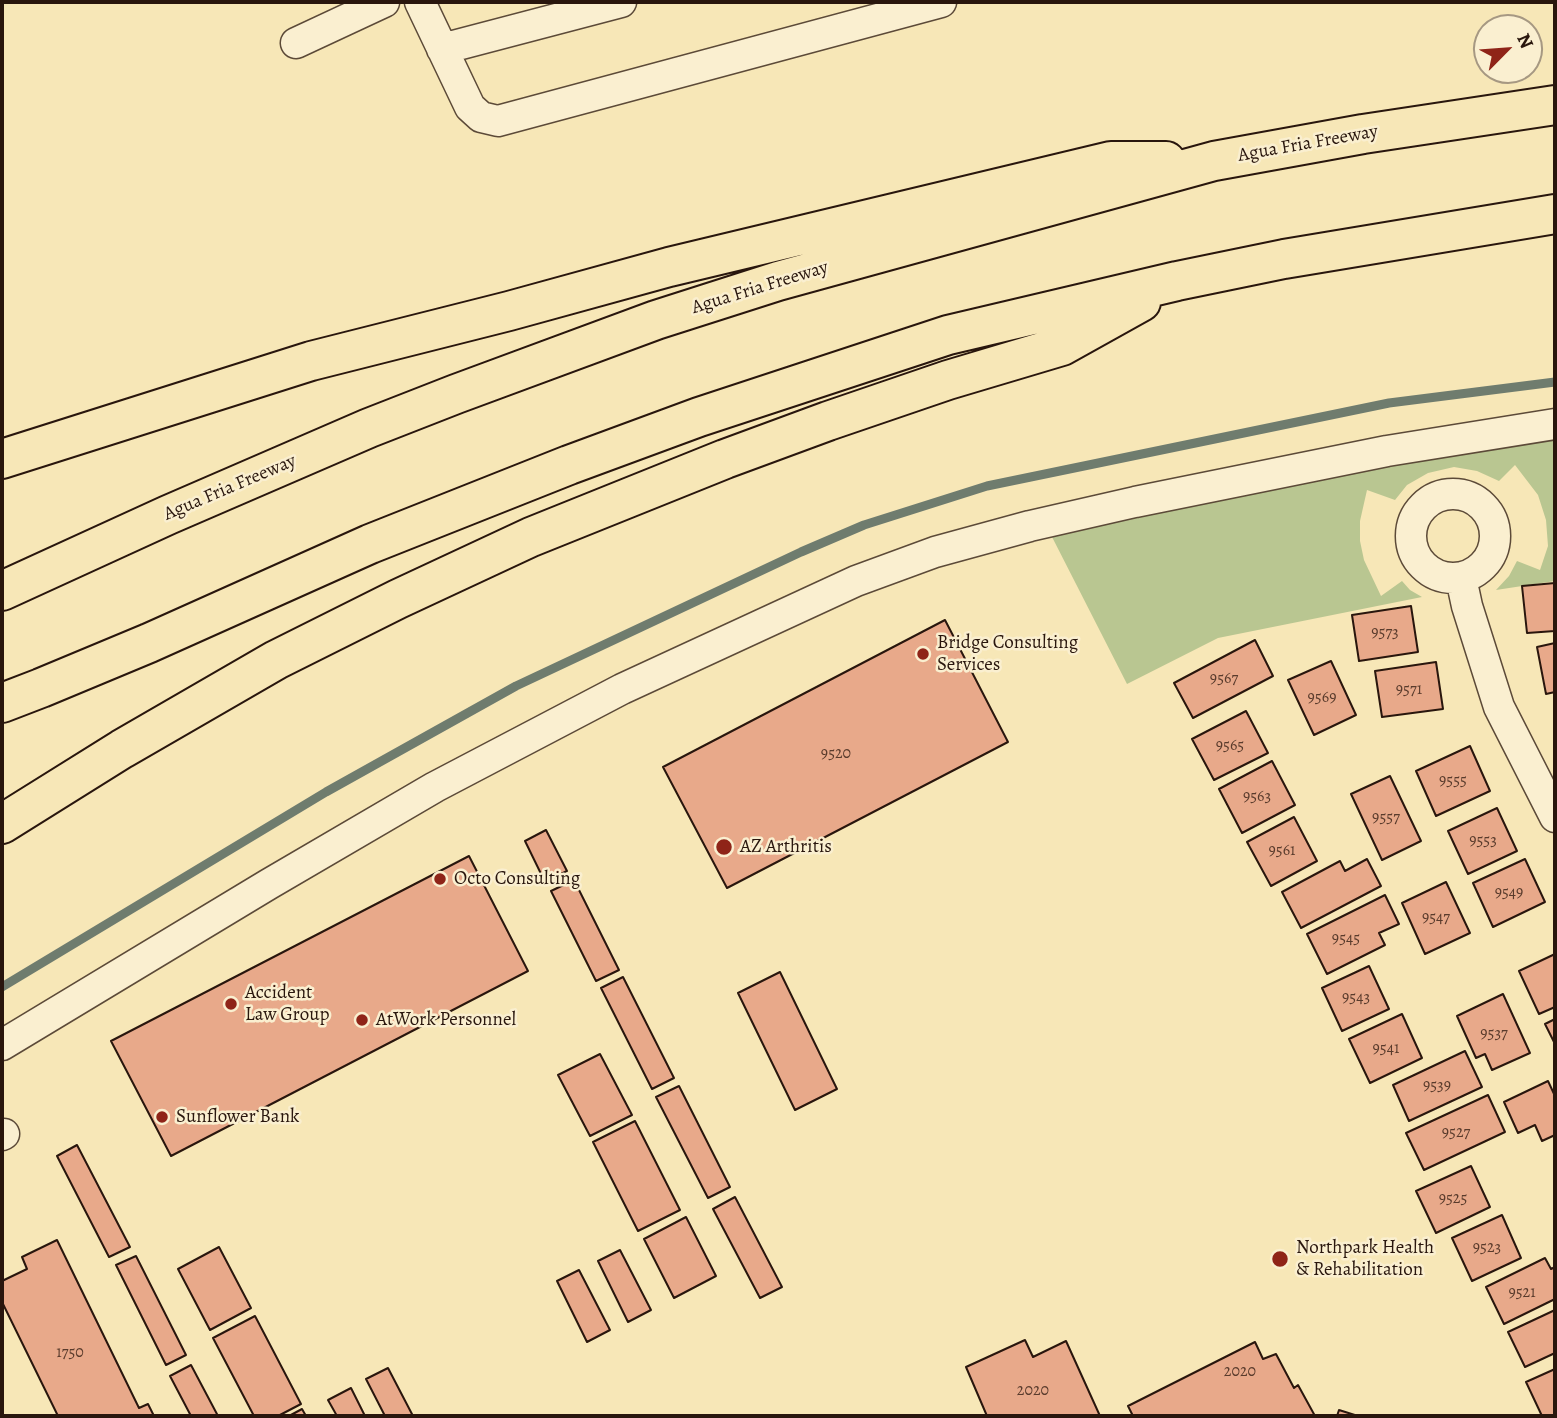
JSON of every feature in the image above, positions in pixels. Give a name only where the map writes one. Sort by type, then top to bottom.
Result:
[{"type":"highway","name":"Agua Fria Freeway","points":[[2,591],[369,428],[656,320],[778,281],[1214,161],[1363,134],[1555,105]]},
{"type":"highway","points":[[2,459],[311,361],[669,267],[1111,161],[1214,161]]},
{"type":"highway","points":[[2,703],[149,643],[370,544],[569,465],[699,417],[948,335],[1177,281],[1284,259],[1555,214]]},
{"type":"highway","points":[[2,824],[122,748],[276,660],[531,537],[828,421],[948,380],[1062,346],[1177,281]]},
{"type":"highway","points":[[2,711],[41,688]]},
{"type":"street","points":[[296,43],[384,2]]},
{"type":"street","points":[[420,2],[470,107],[481,117],[498,121],[941,2]]},
{"type":"street","points":[[442,49],[621,2]]},
{"type":"street","points":[[2,1045],[435,787],[622,689],[856,581],[935,552],[1030,526],[1135,502],[1387,451],[1555,424]]},
{"type":"street","points":[[1461,578],[1467,606],[1499,707],[1555,817]]},
{"type":"green space","points":[[1555,436],[1555,581],[1496,590],[1509,576],[1517,561],[1540,570],[1548,546],[1546,520],[1538,495],[1515,465],[1499,481],[1477,471],[1454,467],[1428,473],[1407,485],[1395,500],[1367,490],[1360,521],[1364,560],[1381,596],[1402,581],[1422,597],[1218,638],[1127,684],[1050,533],[1182,502]]},
{"type":"building","points":[[1555,583],[1555,631],[1527,633],[1522,586]]},
{"type":"building","points":[[1411,606],[1418,652],[1359,661],[1352,615]]},
{"type":"building","points":[[945,620],[1008,742],[727,888],[663,767]]},
{"type":"building","points":[[1255,640],[1273,676],[1193,718],[1174,683]]},
{"type":"building","points":[[1555,643],[1555,692],[1546,694],[1537,647]]},
{"type":"building","points":[[1331,661],[1356,715],[1314,735],[1288,680]]},
{"type":"building","points":[[1436,662],[1443,709],[1382,717],[1375,671]]},
{"type":"building","points":[[1246,711],[1268,753],[1214,780],[1192,739]]},
{"type":"building","points":[[1470,746],[1490,791],[1436,816],[1416,771]]},
{"type":"building","points":[[1272,761],[1295,805],[1242,833],[1219,789]]},
{"type":"building","points":[[1390,776],[1421,841],[1382,860],[1351,794]]},
{"type":"building","points":[[1497,808],[1517,851],[1468,874],[1448,831]]},
{"type":"building","points":[[1294,817],[1317,861],[1271,886],[1247,842]]},
{"type":"building","points":[[546,830],[567,871],[545,882],[525,841]]},
{"type":"building","points":[[469,856],[528,971],[171,1156],[111,1041]]},
{"type":"building","points":[[1367,859],[1381,886],[1301,928],[1282,892],[1340,861],[1345,871]]},
{"type":"building","points":[[1525,859],[1545,902],[1493,927],[1473,883]]},
{"type":"building","points":[[574,880],[619,970],[596,981],[551,891]]},
{"type":"building","points":[[1446,882],[1470,933],[1425,954],[1402,903]]},
{"type":"building","points":[[1385,895],[1399,924],[1379,933],[1385,945],[1327,974],[1307,934]]},
{"type":"building","points":[[1555,954],[1555,1007],[1539,1014],[1519,971]]},
{"type":"building","points":[[1369,966],[1389,1009],[1342,1031],[1322,988]]},
{"type":"building","points":[[780,972],[837,1089],[795,1110],[738,993]]},
{"type":"building","points":[[623,977],[674,1078],[652,1089],[601,988]]},
{"type":"building","points":[[1503,994],[1530,1053],[1492,1070],[1485,1054],[1476,1058],[1457,1016]]},
{"type":"building","points":[[1402,1014],[1422,1058],[1370,1083],[1349,1039]]},
{"type":"building","points":[[1555,1019],[1555,1044],[1545,1024]]},
{"type":"building","points":[[1465,1051],[1482,1087],[1409,1121],[1393,1085]]},
{"type":"building","points":[[600,1054],[632,1115],[590,1136],[558,1075]]},
{"type":"building","points":[[1548,1081],[1555,1096],[1555,1135],[1542,1141],[1535,1125],[1518,1133],[1504,1102]]},
{"type":"building","points":[[679,1086],[730,1187],[708,1198],[656,1097]]},
{"type":"building","points":[[1488,1095],[1505,1132],[1424,1170],[1406,1133]]},
{"type":"building","points":[[635,1121],[680,1210],[638,1231],[593,1142]]},
{"type":"building","points":[[77,1145],[130,1247],[109,1257],[57,1156]]},
{"type":"building","points":[[1471,1166],[1490,1207],[1436,1233],[1416,1191]]},
{"type":"building","points":[[735,1197],[782,1287],[760,1298],[713,1209]]},
{"type":"building","points":[[1502,1215],[1521,1258],[1472,1281],[1452,1238]]},
{"type":"building","points":[[686,1217],[716,1276],[674,1298],[644,1239]]},
{"type":"building","points":[[57,1240],[139,1408],[148,1404],[154,1416],[58,1416],[2,1302],[2,1281],[27,1269],[22,1257]]},
{"type":"building","points":[[219,1247],[251,1308],[210,1330],[178,1269]]},
{"type":"building","points":[[620,1250],[651,1310],[628,1322],[598,1261]]},
{"type":"building","points":[[136,1256],[186,1355],[166,1365],[116,1265]]},
{"type":"building","points":[[1545,1258],[1551,1269],[1555,1267],[1555,1299],[1504,1324],[1486,1287]]},
{"type":"building","points":[[579,1270],[610,1330],[587,1342],[557,1281]]},
{"type":"building","points":[[1555,1310],[1555,1353],[1525,1367],[1508,1332]]},
{"type":"building","points":[[255,1316],[301,1404],[278,1416],[254,1416],[213,1338]]},
{"type":"building","points":[[1025,1340],[1033,1357],[1066,1341],[1100,1416],[987,1416],[966,1367]]},
{"type":"building","points":[[1255,1342],[1263,1359],[1276,1354],[1294,1388],[1298,1385],[1315,1416],[1133,1416],[1128,1406]]},
{"type":"building","points":[[191,1365],[218,1416],[191,1416],[170,1376]]},
{"type":"building","points":[[388,1368],[413,1416],[385,1416],[366,1379]]},
{"type":"building","points":[[1555,1369],[1555,1416],[1542,1416],[1526,1382]]},
{"type":"building","points":[[351,1388],[365,1416],[337,1416],[328,1400]]},
{"type":"building","points":[[302,1409],[306,1416],[289,1416]]},
{"type":"building","points":[[1339,1410],[1358,1416],[1337,1416]]},
{"type":"waterway","points":[[2,987],[326,792],[516,686],[864,525],[987,486],[1389,403],[1555,382]]},
{"type":"place","name":"Bridge Consulting Services","points":[[923,654]]},
{"type":"place","name":"AZ Arthritis","points":[[724,847]]},
{"type":"place","name":"Octo Consulting","points":[[440,879]]},
{"type":"place","name":"Accident Law Group","points":[[231,1004]]},
{"type":"place","name":"AtWork Personnel","points":[[362,1020]]},
{"type":"place","name":"Sunflower Bank","points":[[162,1117]]},
{"type":"place","name":"Northpark Health & Rehabilitation","points":[[1280,1259]]}]
